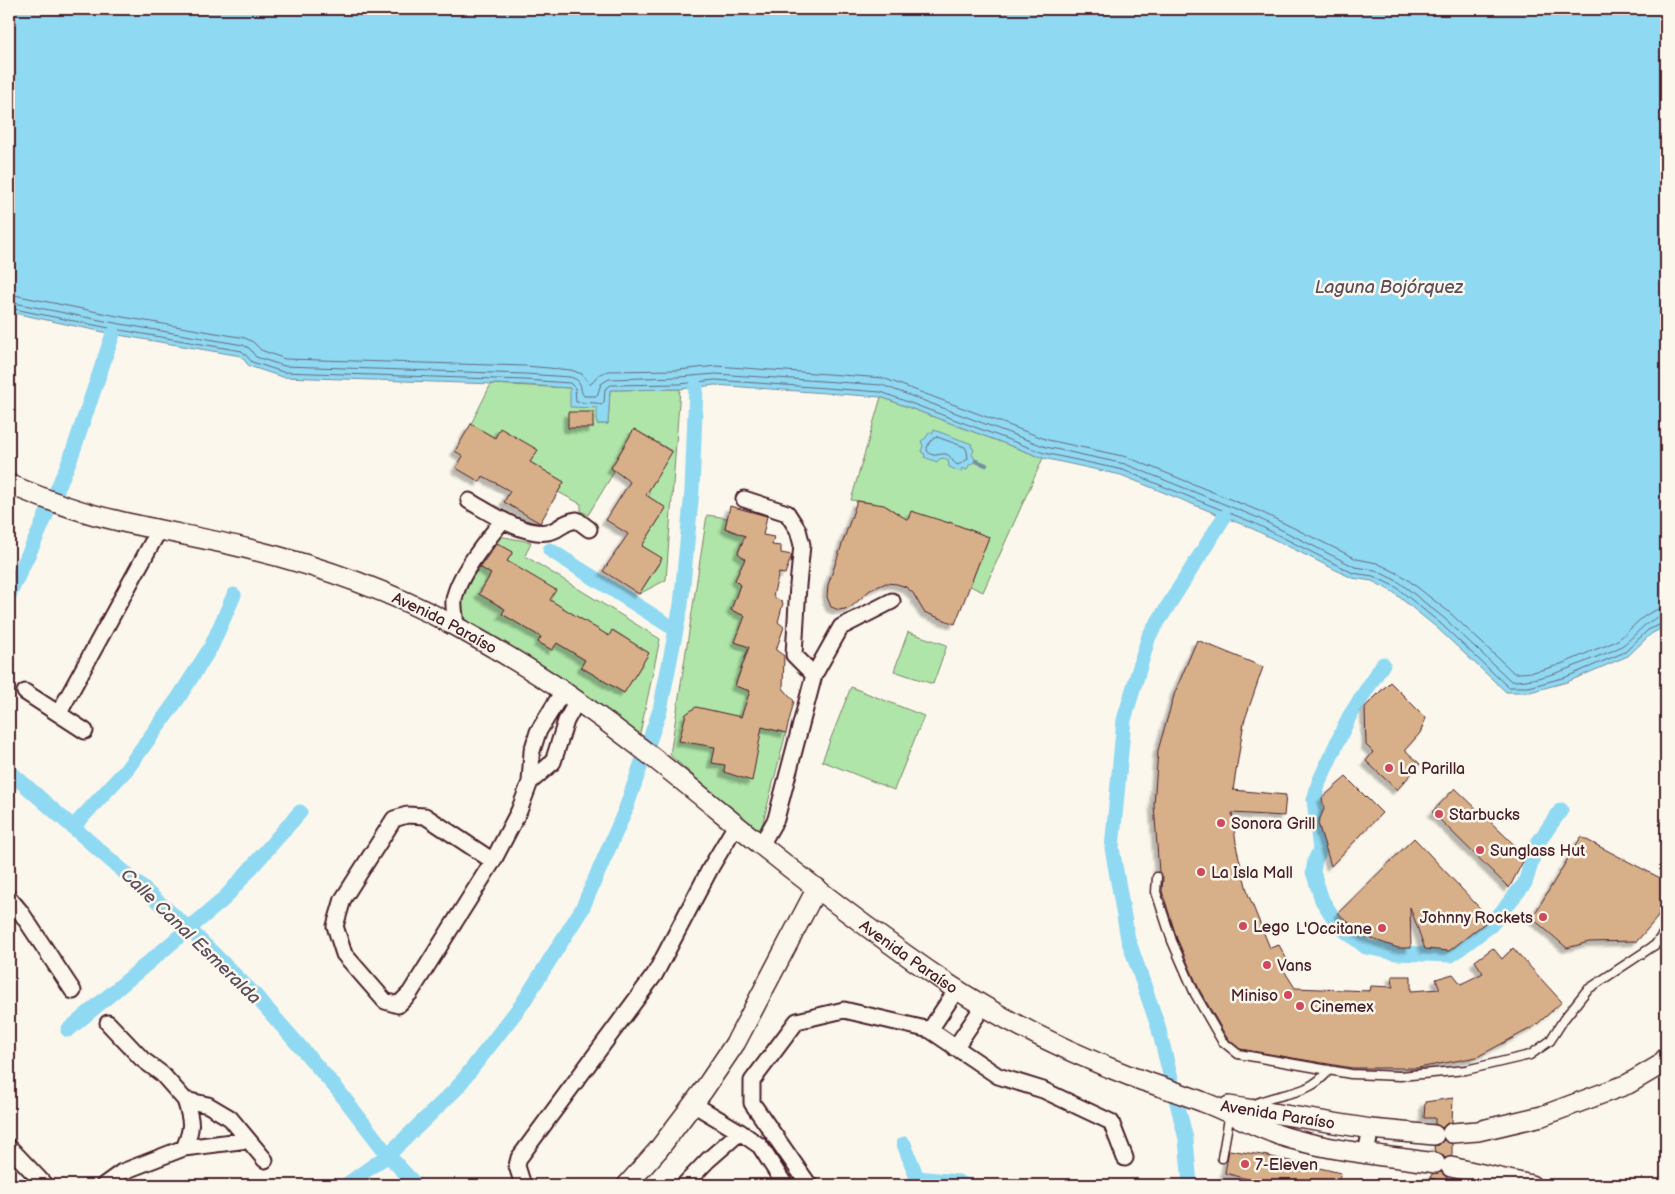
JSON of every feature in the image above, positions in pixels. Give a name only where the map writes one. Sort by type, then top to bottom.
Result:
[{"type":"street","name":"Avenida Paraíso","points":[[9,484],[71,508],[159,530],[249,549],[300,564],[366,586],[456,628],[504,654],[570,696],[662,764],[817,888],[926,969],[957,989],[1034,1033],[1080,1055],[1203,1102],[1236,1110],[1372,1129],[1443,1134],[1478,1131],[1542,1116],[1628,1084],[1660,1065],[1666,1058]]},
{"type":"street","points":[[744,499],[787,513],[798,530],[802,545],[794,655],[814,675]]},
{"type":"street","points":[[468,500],[503,520],[534,533],[552,531],[566,522],[576,520],[588,529]]},
{"type":"street","points":[[456,628],[454,600],[462,578],[503,520]]},
{"type":"street","points":[[59,713],[159,530]]},
{"type":"street","points":[[761,845],[776,819],[814,675],[841,627],[892,601]]},
{"type":"street","points":[[25,692],[85,731]]},
{"type":"street","points":[[530,782],[553,762],[566,721],[570,696]]},
{"type":"street","points":[[493,861],[424,816],[407,815],[394,819],[343,899],[335,926],[344,954],[384,1001],[398,1006],[410,992],[493,861],[530,782],[532,751],[538,732],[570,696]]},
{"type":"street","points":[[523,1185],[518,1166],[519,1158],[655,974],[711,867],[736,825]]},
{"type":"street","points":[[626,1185],[658,1150],[736,1042],[817,888]]},
{"type":"street","points":[[9,898],[20,911],[73,991]]},
{"type":"street","points":[[930,1030],[957,989]]},
{"type":"street","points":[[955,1048],[984,1005]]},
{"type":"street","points":[[809,1185],[752,1103],[752,1081],[797,1021],[844,1010],[930,1030],[998,1076],[1043,1090],[1111,1122],[1125,1158]]},
{"type":"street","points":[[108,1023],[142,1059],[162,1074],[185,1100],[191,1119],[191,1134],[184,1148]]},
{"type":"street","points":[[185,1100],[208,1105],[230,1118],[265,1160]]},
{"type":"street","points":[[693,1104],[760,1146],[784,1185]]},
{"type":"street","name":"Avenida Paraíso","points":[[1236,1110],[1289,1138],[1332,1148],[1443,1165],[1530,1185]]},
{"type":"street","points":[[1366,1153],[1372,1129]]},
{"type":"street","points":[[684,1185],[708,1160],[740,1132]]},
{"type":"street","points":[[104,1185],[122,1172],[184,1148],[248,1140]]},
{"type":"street","points":[[9,1147],[45,1185]]},
{"type":"lane","points":[[1157,877],[1156,892],[1172,941],[1195,994],[1222,1041],[1238,1054],[1351,1074],[1400,1076],[1466,1070],[1530,1055],[1550,1041],[1564,1019],[1587,990],[1655,945],[1666,930]]},
{"type":"lane","points":[[1222,1158],[1236,1110],[1265,1099],[1307,1089],[1322,1079],[1329,1070]]},
{"type":"green space","points":[[491,384],[570,388],[598,408],[597,424],[608,424],[610,390],[680,389],[666,580],[639,594],[662,559],[642,546],[666,508],[649,497],[649,490],[672,451],[634,429],[611,468],[614,472],[588,515],[581,511],[581,504],[558,492],[564,482],[530,462],[537,450],[495,438],[471,424]]},
{"type":"green space","points":[[881,397],[1043,458],[983,592],[970,586],[989,537],[949,522],[926,583],[888,537],[900,515],[886,506],[877,524],[869,523],[873,503],[851,500]]},
{"type":"green space","points":[[707,515],[727,518],[725,528],[745,536],[738,552],[745,559],[735,580],[740,585],[731,610],[745,616],[736,642],[749,647],[735,685],[750,691],[743,722],[786,733],[760,834],[670,755]]},
{"type":"green space","points":[[499,536],[531,542],[525,556],[660,639],[639,738],[468,626],[462,608],[463,595],[465,588],[480,567],[491,574],[479,594],[505,609],[502,614],[541,637],[538,642],[552,650],[557,643],[585,660],[581,667],[624,693],[649,653],[613,630],[609,636],[550,600],[507,561],[513,552],[495,542]]},
{"type":"green space","points":[[908,632],[947,645],[933,684],[894,671]]},
{"type":"green space","points":[[851,687],[924,716],[894,790],[822,761]]},
{"type":"water","name":"Laguna Bojórquez","points":[[9,9],[1666,9],[1666,626],[1651,634],[1628,656],[1567,682],[1530,692],[1506,692],[1436,627],[1393,592],[1372,581],[1352,578],[1251,528],[1121,475],[1043,458],[881,397],[715,385],[680,389],[610,390],[608,424],[597,424],[597,408],[570,407],[570,388],[282,377],[249,366],[241,356],[113,334],[9,312]]},
{"type":"water","points":[[934,430],[972,444],[971,447],[974,449],[972,454],[976,461],[969,465],[967,470],[962,468],[961,472],[949,467],[948,460],[944,458],[939,459],[937,462],[924,457],[925,454],[921,452],[923,446],[921,441],[926,438],[929,432],[933,433]]},
{"type":"building","points":[[568,412],[593,412],[593,428],[568,428]]},
{"type":"building","points":[[471,424],[495,438],[500,428],[538,450],[530,462],[564,482],[540,523],[504,502],[510,491],[483,476],[480,482],[456,468],[463,456],[455,451]]},
{"type":"building","points":[[634,429],[672,452],[646,495],[666,508],[642,546],[662,558],[639,594],[603,571],[628,534],[606,520],[630,482],[611,468]]},
{"type":"building","points":[[857,501],[884,505],[908,520],[911,511],[949,522],[989,537],[955,624],[924,612],[913,593],[906,587],[897,584],[886,583],[870,590],[850,608],[839,610],[831,607],[827,597],[828,585]]},
{"type":"building","points":[[730,506],[767,516],[763,535],[774,537],[772,545],[781,546],[781,553],[792,555],[785,574],[779,573],[773,596],[783,603],[778,622],[784,627],[776,650],[784,656],[783,688],[794,701],[786,733],[762,727],[752,781],[724,772],[725,765],[712,763],[715,747],[679,741],[686,714],[696,707],[741,717],[750,691],[735,686],[749,647],[735,642],[745,616],[731,610],[740,585],[735,580],[745,559],[738,553],[745,536],[725,528]]},
{"type":"building","points":[[497,543],[513,552],[507,561],[556,590],[550,600],[609,636],[612,630],[649,653],[624,693],[581,667],[585,660],[557,643],[552,650],[538,642],[541,637],[502,614],[505,609],[479,594],[491,574],[480,567]]},
{"type":"building","name":"La Isla Mall","points":[[1197,640],[1263,667],[1244,722],[1233,790],[1286,795],[1284,816],[1232,813],[1237,850],[1248,894],[1270,948],[1279,945],[1290,965],[1283,969],[1295,988],[1370,991],[1371,986],[1393,987],[1392,976],[1411,976],[1411,991],[1440,989],[1436,979],[1453,974],[1461,984],[1483,973],[1475,961],[1493,948],[1502,959],[1513,948],[1562,1002],[1535,1026],[1477,1057],[1418,1068],[1352,1068],[1240,1049],[1227,1038],[1200,991],[1177,939],[1162,891],[1163,877],[1159,872],[1154,805],[1158,750],[1175,692]]},
{"type":"building","points":[[1390,682],[1426,718],[1420,733],[1405,750],[1420,764],[1397,790],[1366,761],[1373,752],[1366,745],[1365,707]]},
{"type":"building","name":"La Isla Mall","points":[[1346,777],[1382,813],[1331,866],[1318,823],[1324,809],[1322,798]]},
{"type":"building","points":[[1455,788],[1526,856],[1509,888],[1432,812]]},
{"type":"building","points":[[1581,837],[1666,881],[1666,895],[1657,918],[1637,941],[1589,942],[1567,948],[1532,918]]},
{"type":"building","points":[[1414,838],[1490,919],[1449,951],[1425,949],[1410,907],[1411,948],[1398,948],[1364,936],[1338,913]]},
{"type":"building","points":[[1453,1098],[1452,1122],[1442,1128],[1435,1124],[1435,1118],[1424,1118],[1425,1102]]},
{"type":"building","points":[[1444,1140],[1452,1144],[1452,1156],[1445,1158],[1442,1154],[1435,1152],[1434,1146],[1439,1145]]},
{"type":"building","points":[[1229,1150],[1268,1156],[1341,1173],[1337,1185],[1261,1185],[1262,1183],[1225,1173]]},
{"type":"building","points":[[1441,1172],[1447,1177],[1446,1182],[1430,1178],[1432,1174]]},
{"type":"waterway","points":[[9,595],[71,457],[113,334]]},
{"type":"waterway","points":[[346,1185],[388,1155],[456,1089],[522,1004],[582,909],[625,811],[660,710],[681,605],[692,491],[696,387]]},
{"type":"waterway","points":[[976,461],[986,465]]},
{"type":"waterway","points":[[1190,1185],[1186,1139],[1158,1026],[1128,939],[1112,848],[1124,720],[1149,636],[1224,517]]},
{"type":"waterway","points":[[550,550],[676,630]]},
{"type":"waterway","points":[[73,827],[127,769],[177,700],[211,647],[234,595]]},
{"type":"waterway","points":[[1383,664],[1349,717],[1319,782],[1314,800],[1320,850],[1315,860],[1313,872],[1322,900],[1338,925],[1366,947],[1396,953],[1451,955],[1491,925],[1525,883],[1537,844],[1561,810]]},
{"type":"waterway","name":"Calle Canal Esmeralda","points":[[9,771],[189,929],[254,994],[337,1089],[388,1155],[416,1185]]},
{"type":"waterway","name":"Calle Canal Esmeralda","points":[[68,1030],[223,900],[300,812]]},
{"type":"waterway","points":[[904,1144],[917,1178],[958,1182],[964,1185]]},
{"type":"place","name":"La Parilla","points":[[1389,768]]},
{"type":"place","name":"Starbucks","points":[[1439,814]]},
{"type":"place","name":"Sonora Grill","points":[[1221,823]]},
{"type":"place","name":"Sunglass Hut","points":[[1480,850]]},
{"type":"place","name":"La Isla Mall","points":[[1201,872]]},
{"type":"place","name":"Johnny Rockets","points":[[1543,917]]},
{"type":"place","name":"Lego","points":[[1243,926]]},
{"type":"place","name":"L'Occitane","points":[[1382,928]]},
{"type":"place","name":"Vans","points":[[1267,965]]},
{"type":"place","name":"Miniso","points":[[1288,995]]},
{"type":"place","name":"Cinemex","points":[[1300,1006]]},
{"type":"place","name":"7-Eleven","points":[[1245,1164]]}]
